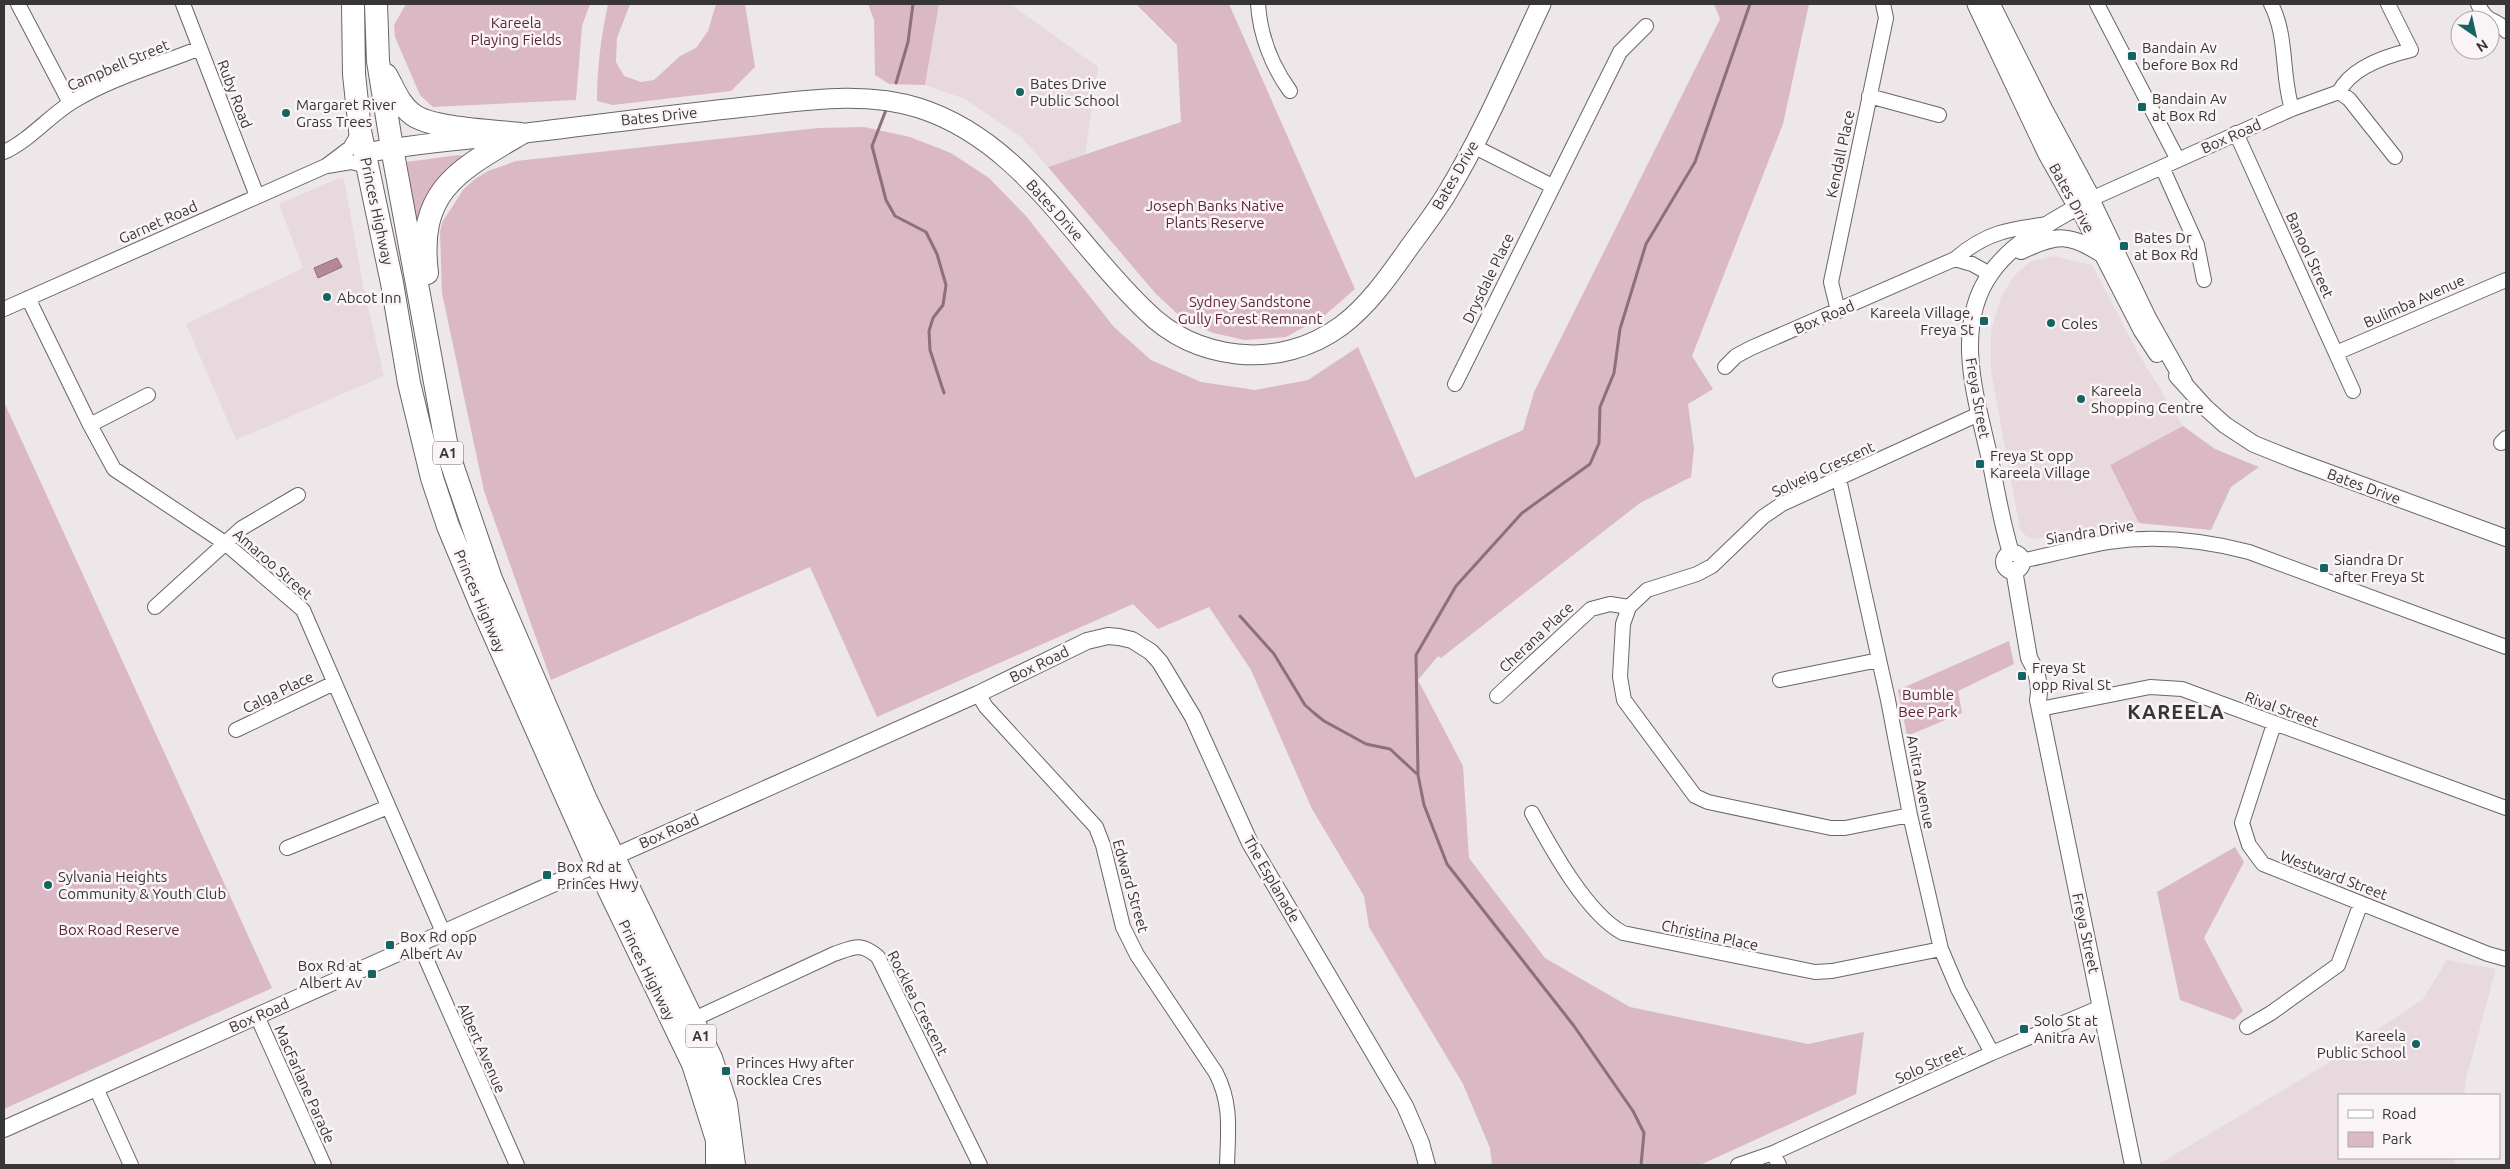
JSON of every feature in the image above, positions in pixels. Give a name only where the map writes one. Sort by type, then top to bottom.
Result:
[{"type":"highway","name":"Princes Highway","points":[[353,4],[354,74],[360,131],[409,384],[432,478],[448,526],[481,605],[605,860],[692,1064],[717,1140],[716,1165]]},
{"type":"highway","name":"Princes Highway","points":[[376,4],[378,61],[392,148],[448,453],[481,551],[575,774],[605,860],[694,1019],[711,1058],[726,1104],[734,1165]]},
{"type":"highway","points":[[378,61],[402,103],[420,119],[442,124],[520,134]]},
{"type":"highway","points":[[423,311],[429,288],[426,262],[427,229],[431,210],[447,184],[466,166],[520,134]]},
{"type":"main road","name":"Bates Drive","points":[[367,160],[392,148],[520,134],[594,123],[809,101],[855,98],[890,100],[922,108],[951,120],[980,136],[1009,159],[1146,311],[1174,334],[1201,346],[1227,353],[1256,356],[1292,350],[1312,343],[1344,324],[1387,279],[1445,196],[1473,146],[1541,4]]},
{"type":"main road","name":"Bates Drive","points":[[1977,4],[2047,152],[2085,203]]},
{"type":"main road","name":"Bates Drive","points":[[1990,4],[2085,203]]},
{"type":"street","points":[[18,4],[70,103]]},
{"type":"street","name":"Ruby Road","points":[[183,4],[257,196]]},
{"type":"street","points":[[1258,4],[1264,39],[1276,69],[1290,91]]},
{"type":"street","name":"Kendall Place","points":[[1838,311],[1831,282],[1886,18],[1883,4]]},
{"type":"street","points":[[2097,4],[2178,160]]},
{"type":"street","points":[[2271,4],[2282,30],[2286,88],[2292,109]]},
{"type":"street","name":"Box Road","points":[[1993,270],[2028,238],[2085,203],[2292,109],[2339,92],[2344,82],[2358,72],[2386,58],[2411,50],[2388,4]]},
{"type":"street","points":[[2478,4],[2484,17],[2505,29]]},
{"type":"street","name":"Drysdale Place","points":[[1454,384],[1620,52],[1646,26]]},
{"type":"street","name":"Campbell Street","points":[[4,152],[17,146],[70,103],[95,90],[200,48]]},
{"type":"street","points":[[2339,92],[2349,99],[2395,157]]},
{"type":"street","points":[[1869,96],[1939,115]]},
{"type":"street","name":"Garnet Road","points":[[4,309],[326,166],[350,148],[360,131]]},
{"type":"street","name":"Banool Street","points":[[2236,134],[2353,391]]},
{"type":"street","points":[[1473,146],[1552,186]]},
{"type":"street","name":"Garnet Road","points":[[326,166],[367,160]]},
{"type":"street","points":[[2162,167],[2197,244],[2204,280]]},
{"type":"street","name":"Bates Drive","points":[[2085,203],[2103,255],[2142,331],[2166,366],[2184,382],[2206,408],[2254,444],[2506,538]]},
{"type":"street","name":"Bates Drive","points":[[2085,203],[2184,382]]},
{"type":"street","name":"Box Road","points":[[1725,367],[1736,356],[1751,348],[1955,259],[1972,244],[2008,229],[2049,224]]},
{"type":"street","points":[[1955,259],[1993,270],[2033,246],[2065,238],[2080,241],[2103,255]]},
{"type":"street","name":"Freya Street","points":[[1993,270],[1979,297],[1970,337],[1971,373],[2003,528],[2015,561],[2029,658],[2026,670],[2031,692],[2039,704],[2133,1165]]},
{"type":"street","name":"Bulimba Avenue","points":[[2336,353],[2506,280]]},
{"type":"street","name":"Amaroo Street","points":[[28,298],[90,425],[114,469],[225,543],[304,610],[443,932]]},
{"type":"street","points":[[90,425],[148,395]]},
{"type":"street","name":"Solveig Crescent","points":[[1629,607],[1647,590],[1696,574],[1712,566],[1763,517],[1782,504],[1979,414]]},
{"type":"street","name":"Anitra Avenue","points":[[1839,478],[1879,660],[1910,815],[1941,949],[1992,1053]]},
{"type":"street","points":[[155,607],[242,528],[298,495]]},
{"type":"street","name":"Siandra Drive","points":[[2015,561],[2108,542],[2171,538],[2211,543],[2249,552],[2506,647]]},
{"type":"street","name":"Cherana Place","points":[[1498,696],[1591,609],[1610,604],[1629,607]]},
{"type":"street","points":[[1629,607],[1622,630],[1620,677],[1624,700],[1696,796],[1708,802],[1831,828],[1845,828],[1910,815]]},
{"type":"street","name":"The Esplanade","points":[[1088,640],[1108,636],[1132,640],[1151,652],[1160,662],[1194,717],[1250,843],[1405,1106],[1427,1165]]},
{"type":"street","name":"Box Road","points":[[4,1129],[978,694],[1088,640]]},
{"type":"street","points":[[1780,680],[1879,660]]},
{"type":"street","name":"Calga Place","points":[[236,730],[334,683]]},
{"type":"street","name":"Rival Street","points":[[2039,704],[2150,687],[2182,689],[2506,808]]},
{"type":"street","name":"Edward Street","points":[[978,694],[986,706],[1096,827],[1103,845],[1123,928],[1137,955],[1216,1073],[1225,1090],[1228,1108],[1227,1165]]},
{"type":"street","name":"Westward Street","points":[[2274,724],[2242,823],[2249,845],[2263,864],[2488,954],[2506,958]]},
{"type":"street","points":[[287,848],[388,808]]},
{"type":"street","name":"Christina Place","points":[[1532,812],[1556,856],[1598,912],[1610,925],[1623,933],[1814,972],[1832,971],[1941,949]]},
{"type":"street","points":[[2247,1028],[2338,965],[2361,904]]},
{"type":"street","name":"Albert Avenue","points":[[419,943],[517,1165]]},
{"type":"street","name":"Rocklea Crescent","points":[[694,1019],[834,954],[854,947],[868,948],[878,957],[980,1165]]},
{"type":"street","name":"Solo Street","points":[[1738,1165],[1776,1159],[1992,1053],[2101,1007]]},
{"type":"street","name":"MacFarlane Parade","points":[[257,1016],[324,1165]]},
{"type":"street","points":[[96,1088],[131,1165]]},
{"type":"shaded area","name":"Bates Drive Public School","points":[[939,4],[1010,4],[1098,67],[1085,154],[1048,167],[1022,138],[965,99],[925,85]]},
{"type":"shaded area","points":[[339,178],[344,179],[363,285],[384,376],[236,440],[186,324],[303,268],[279,204]]},
{"type":"shaded area","name":"Kareela Shopping Centre","points":[[2053,256],[2092,265],[2138,353],[2183,426],[2110,465],[2139,523],[2033,539],[2025,535],[2020,529],[1991,371],[1991,331],[2001,297],[2014,276],[2030,262]]},
{"type":"shaded area","points":[[337,258],[342,267],[318,278],[314,268]]},
{"type":"shaded area","name":"Kareela Public School","points":[[2447,960],[2496,969],[2466,1079],[2464,1094],[2338,1094],[2338,1159],[2456,1159],[2453,1165],[2157,1165],[2327,1064],[2423,999]]},
{"type":"green space","name":"Kareela Playing Fields","points":[[406,4],[590,4],[582,26],[576,100],[433,107],[420,95],[395,37],[394,25]]},
{"type":"green space","points":[[608,4],[630,4],[617,38],[616,62],[624,76],[641,82],[654,80],[680,56],[696,48],[708,31],[716,4],[745,4],[755,67],[731,91],[613,105],[597,101],[600,52]]},
{"type":"green space","points":[[868,4],[939,4],[925,85],[889,84],[875,75],[874,20]]},
{"type":"green space","name":"Joseph Banks Native Plants Reserve","points":[[1136,4],[1229,4],[1355,289],[1324,316],[1286,337],[1245,340],[1213,333],[1183,319],[1156,294],[1048,167],[1181,122],[1177,45]]},
{"type":"green space","points":[[1714,4],[1809,4],[1783,124],[1692,356],[1713,389],[1688,404],[1694,448],[1691,477],[1640,503],[1441,658],[1438,656],[1418,680],[1463,766],[1469,858],[1545,958],[1630,1007],[1808,1044],[1864,1032],[1856,1094],[1700,1165],[1492,1165],[1490,1148],[1463,1084],[1369,927],[1364,896],[1312,809],[1251,670],[1209,607],[1158,629],[1133,604],[877,717],[810,567],[551,680],[484,491],[442,293],[440,231],[443,221],[463,190],[488,171],[516,161],[818,128],[864,127],[910,137],[951,153],[989,178],[1026,216],[1114,327],[1151,360],[1201,382],[1255,390],[1308,380],[1358,347],[1415,478],[1523,430],[1534,392],[1720,19]]},
{"type":"green space","points":[[458,155],[464,156],[447,170],[433,186],[423,205],[417,226],[407,162]]},
{"type":"green space","name":"Box Road Reserve","points":[[4,402],[272,988],[4,1109]]},
{"type":"green space","points":[[2183,426],[2215,449],[2259,467],[2231,487],[2211,530],[2139,523],[2110,465]]},
{"type":"green space","name":"Bumble Bee Park","points":[[2009,641],[2014,664],[1958,691],[1962,713],[1907,736],[1898,690]]},
{"type":"green space","points":[[2235,847],[2244,862],[2204,938],[2243,1011],[2234,1020],[2180,1000],[2157,892]]},
{"type":"waterway","points":[[896,83],[908,42],[913,4]]},
{"type":"waterway","points":[[1641,1165],[1644,1133],[1633,1111],[1574,1026],[1447,864],[1424,805],[1418,775],[1416,655],[1456,586],[1522,513],[1590,464],[1599,443],[1600,407],[1614,373],[1620,329],[1646,244],[1695,162],[1750,4]]},
{"type":"waterway","points":[[886,110],[872,146],[886,200],[895,216],[926,232],[937,254],[946,285],[943,305],[933,318],[929,331],[930,350],[944,393]]},
{"type":"waterway","points":[[1240,616],[1274,654],[1305,705],[1324,721],[1366,744],[1390,749],[1417,774]]},
{"type":"place","name":"Bandain Av before Box Rd","points":[[2132,56]]},
{"type":"place","name":"Bates Drive Public School","points":[[1020,92]]},
{"type":"place","name":"Bandain Av at Box Rd","points":[[2142,107]]},
{"type":"place","name":"Margaret River Grass Trees","points":[[286,113]]},
{"type":"place","name":"Bates Dr at Box Rd","points":[[2124,246]]},
{"type":"place","name":"Abcot Inn","points":[[327,297]]},
{"type":"place","name":"Kareela Village, Freya St","points":[[1984,321]]},
{"type":"place","name":"Coles","points":[[2051,323]]},
{"type":"place","name":"Kareela Shopping Centre","points":[[2081,399]]},
{"type":"place","name":"Freya St opp Kareela Village","points":[[1980,464]]},
{"type":"place","name":"Siandra Dr after Freya St","points":[[2324,568]]},
{"type":"place","name":"Freya St opp Rival St","points":[[2022,676]]},
{"type":"place","name":"Box Rd at Princes Hwy","points":[[547,875]]},
{"type":"place","name":"Sylvania Heights Community & Youth Club","points":[[48,885]]},
{"type":"place","name":"Box Rd opp Albert Av","points":[[390,945]]},
{"type":"place","name":"Box Rd at Albert Av","points":[[372,974]]},
{"type":"place","name":"Solo St at Anitra Av","points":[[2024,1029]]},
{"type":"place","name":"Kareela Public School","points":[[2416,1044]]},
{"type":"place","name":"Princes Hwy after Rocklea Cres","points":[[726,1071]]},
{"type":"district","name":"KAREELA","points":[[2176,711]]},
{"type":"park label","name":"Sydney Sandstone Gully Forest Remnant","points":[[1250,310]]}]
